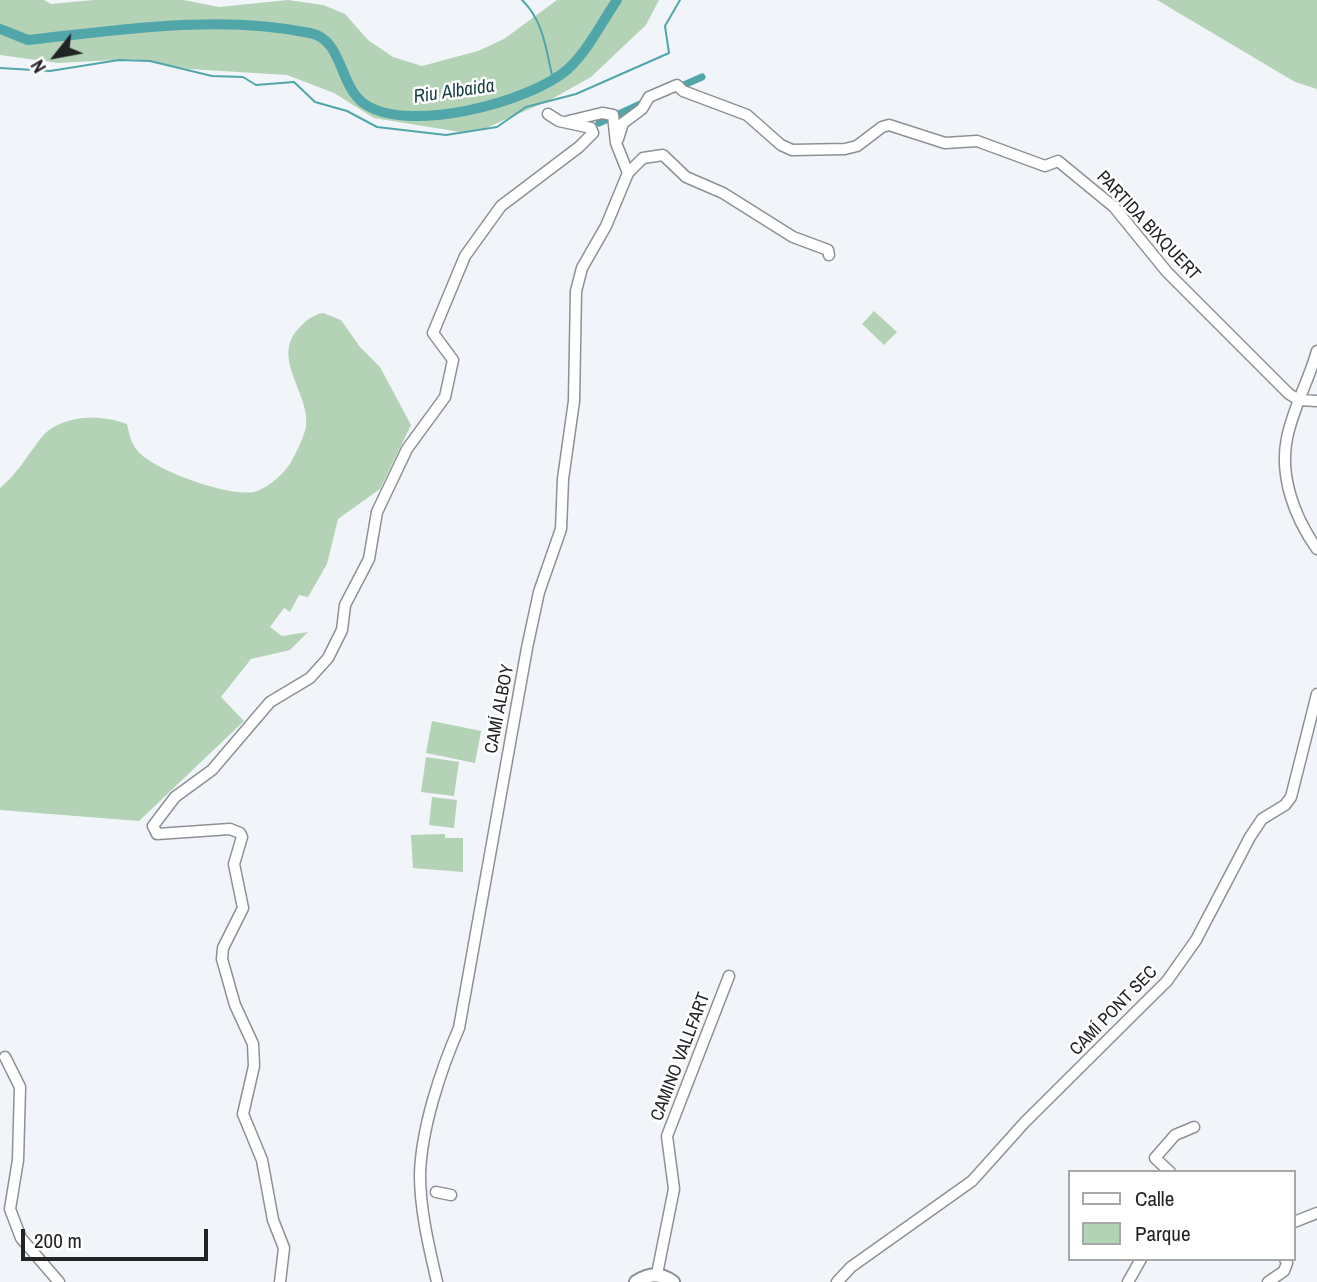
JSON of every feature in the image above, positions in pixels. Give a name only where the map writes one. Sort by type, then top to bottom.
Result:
[{"type":"main road","points":[[636,1282],[657,1274],[673,1282]]},
{"type":"street","name":"PARTIDA BIXQUERT","points":[[618,150],[623,123],[642,109],[651,95],[677,85],[684,91],[747,116],[781,145],[792,150],[857,146],[881,127],[889,125],[945,143],[977,141],[1045,166],[1058,161],[1114,207],[1167,272],[1289,394],[1299,400]]},
{"type":"street","points":[[565,121],[602,113],[613,115],[618,150],[628,173],[643,158],[663,155],[686,177],[723,193],[793,237],[828,250],[829,255]]},
{"type":"street","points":[[280,1282],[285,1248],[273,1220],[262,1160],[243,1114],[254,1066],[253,1044],[235,1005],[222,959],[223,948],[243,908],[234,864],[242,837],[240,833],[230,829],[157,834],[153,826],[175,797],[212,771],[270,702],[310,678],[328,658],[342,630],[345,605],[369,559],[380,505],[407,449],[445,397],[453,360],[433,333],[466,256],[508,199],[592,135],[591,128],[548,114]]},
{"type":"street","name":"CAMÍ ALBOY","points":[[437,1282],[427,1236],[420,1175],[425,1140],[445,1060],[459,1028],[531,625],[538,592],[561,528],[563,478],[574,401],[576,291],[586,259],[606,226],[628,173]]},
{"type":"street","points":[[1317,351],[1287,436],[1286,466],[1297,520],[1317,549]]},
{"type":"street","points":[[1299,400],[1317,401]]},
{"type":"street","name":"CAMÍ PONT SEC","points":[[837,1282],[851,1267],[972,1181],[1025,1122],[1167,981],[1196,940],[1262,819],[1285,805],[1291,797],[1317,694]]},
{"type":"street","name":"CAMINO VALLFART","points":[[657,1274],[674,1189],[667,1136],[729,976]]},
{"type":"street","points":[[5,1057],[20,1087],[18,1160],[10,1209],[21,1238],[59,1282]]},
{"type":"street","points":[[1168,1170],[1155,1158],[1175,1135],[1194,1127]]},
{"type":"street","points":[[436,1192],[451,1195]]},
{"type":"street","points":[[1296,1221],[1317,1213]]},
{"type":"street","points":[[1128,1282],[1140,1261]]},
{"type":"street","points":[[1268,1282],[1284,1271],[1286,1261]]},
{"type":"green space","points":[[0,0],[44,0],[51,4],[94,0],[183,0],[219,7],[288,0],[323,5],[345,14],[368,40],[393,57],[422,66],[478,51],[504,39],[557,0],[659,0],[646,25],[591,77],[550,100],[486,128],[460,132],[374,118],[334,93],[287,75],[189,69],[133,59],[58,63],[0,55]]},
{"type":"green space","points":[[1157,0],[1317,0],[1317,89],[1295,82]]},
{"type":"green space","points":[[874,311],[897,332],[884,345],[862,324]]},
{"type":"green space","points":[[323,313],[341,320],[360,347],[380,367],[411,425],[380,489],[338,519],[327,564],[308,597],[299,595],[290,612],[284,608],[270,627],[282,636],[308,632],[290,650],[251,659],[221,697],[244,721],[139,821],[0,810],[0,488],[49,430],[70,420],[94,418],[127,424],[136,449],[144,457],[173,473],[227,490],[254,492],[264,488],[288,466],[306,427],[303,401],[289,363],[292,338],[308,319]]},
{"type":"green space","points":[[432,721],[481,731],[475,763],[426,753]]},
{"type":"green space","points":[[426,757],[459,762],[454,796],[421,792]]},
{"type":"green space","points":[[432,797],[457,800],[454,828],[429,825]]},
{"type":"green space","points":[[445,834],[445,838],[463,838],[463,872],[413,868],[411,835]]},
{"type":"waterway","points":[[522,0],[540,27],[553,79]]},
{"type":"waterway","name":"Riu Albaida","points":[[0,29],[28,40],[134,28],[205,24],[276,27],[310,33],[328,44],[354,94],[362,102],[381,112],[407,116],[436,115],[498,103],[550,81],[568,69],[582,54],[617,0]]},
{"type":"waterway","points":[[0,68],[50,71],[119,60],[150,61],[212,76],[243,77],[256,85],[294,82],[315,102],[347,111],[377,127],[446,135],[497,127],[526,107],[576,94],[669,53],[665,26],[680,0]]},
{"type":"waterway","points":[[677,88],[702,77]]},
{"type":"waterway","points":[[599,123],[647,101]]}]
